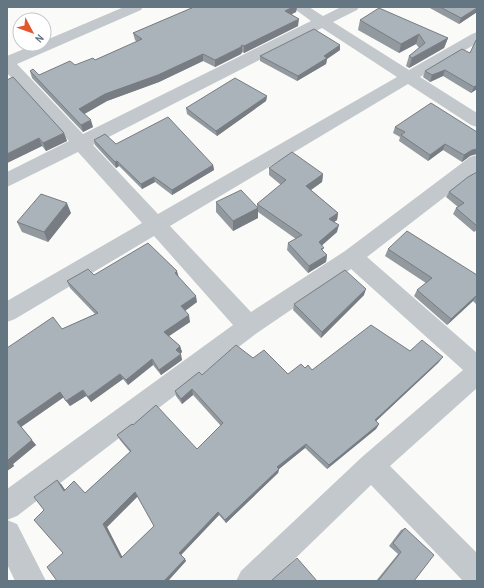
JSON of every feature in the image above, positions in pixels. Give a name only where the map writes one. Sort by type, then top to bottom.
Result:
[{"type":"street","points":[[136,7],[7,62],[249,326]]},
{"type":"street","points":[[299,7],[477,121]]},
{"type":"street","points":[[7,180],[352,7]]},
{"type":"street","points":[[7,312],[157,226],[477,37]]},
{"type":"street","points":[[7,506],[249,326],[352,256],[477,162]]},
{"type":"street","points":[[352,256],[477,368]]},
{"type":"street","points":[[250,581],[371,466],[477,373]]},
{"type":"street","points":[[371,466],[477,574]]},
{"type":"street","points":[[7,534],[31,581]]},
{"type":"building","points":[[194,7],[293,7],[285,11],[299,19],[244,46],[242,45],[241,47],[215,60],[203,54],[158,75],[105,94],[79,109],[91,120],[81,125],[30,71],[33,69],[39,75],[70,61],[75,65],[93,58],[95,60],[142,39],[133,33]]},
{"type":"building","points":[[440,7],[477,7],[477,8],[461,18]]},
{"type":"building","points":[[379,8],[448,38],[412,58],[409,56],[425,43],[419,34],[401,44],[360,20]]},
{"type":"building","points":[[314,29],[340,45],[324,56],[327,58],[298,76],[260,56]]},
{"type":"building","points":[[476,40],[477,85],[474,87],[445,70],[432,75],[425,71],[462,49],[470,53]]},
{"type":"building","points":[[13,77],[64,133],[43,143],[39,138],[7,154],[7,80]]},
{"type":"building","points":[[235,78],[267,96],[216,131],[186,108]]},
{"type":"building","points":[[431,103],[477,132],[477,149],[464,155],[445,144],[430,155],[401,135],[405,132],[395,127]]},
{"type":"building","points":[[168,117],[213,165],[172,190],[154,177],[141,184],[117,161],[115,162],[94,140],[105,134],[116,144]]},
{"type":"building","points":[[292,152],[323,174],[306,186],[338,213],[329,219],[339,225],[319,242],[324,248],[321,249],[327,255],[309,266],[288,243],[302,235],[257,204],[286,180],[269,168]]},
{"type":"building","points":[[477,172],[477,226],[456,208],[464,203],[449,192]]},
{"type":"building","points":[[241,190],[258,208],[233,221],[216,202]]},
{"type":"building","points":[[41,194],[67,203],[44,232],[17,222]]},
{"type":"building","points":[[407,231],[477,275],[477,295],[451,319],[417,290],[432,278],[388,249]]},
{"type":"building","points":[[148,243],[177,271],[175,273],[196,296],[181,306],[189,315],[164,332],[180,346],[176,350],[181,354],[159,370],[152,359],[126,380],[120,374],[88,397],[83,390],[66,401],[60,392],[17,422],[32,440],[8,460],[9,461],[7,463],[7,348],[53,317],[62,329],[98,313],[67,281],[88,269],[94,275]]},
{"type":"building","points":[[345,270],[366,289],[322,332],[294,304]]},
{"type":"building","points":[[371,325],[410,351],[422,340],[443,357],[375,420],[379,424],[329,465],[306,444],[277,467],[279,469],[225,520],[218,512],[179,553],[185,559],[164,581],[57,581],[47,567],[63,553],[34,520],[44,510],[34,497],[57,480],[64,491],[74,481],[85,493],[131,451],[117,435],[132,424],[133,425],[156,405],[197,449],[223,423],[192,389],[181,399],[175,391],[199,372],[202,375],[236,345],[253,358],[264,350],[288,374],[301,364],[305,368],[308,365],[312,370]],"holes":[[[135,492],[154,526],[121,558],[103,524]]]},
{"type":"building","points":[[405,528],[434,555],[414,581],[378,581],[401,552],[393,543]]},
{"type":"building","points":[[297,558],[317,581],[271,581]]}]
